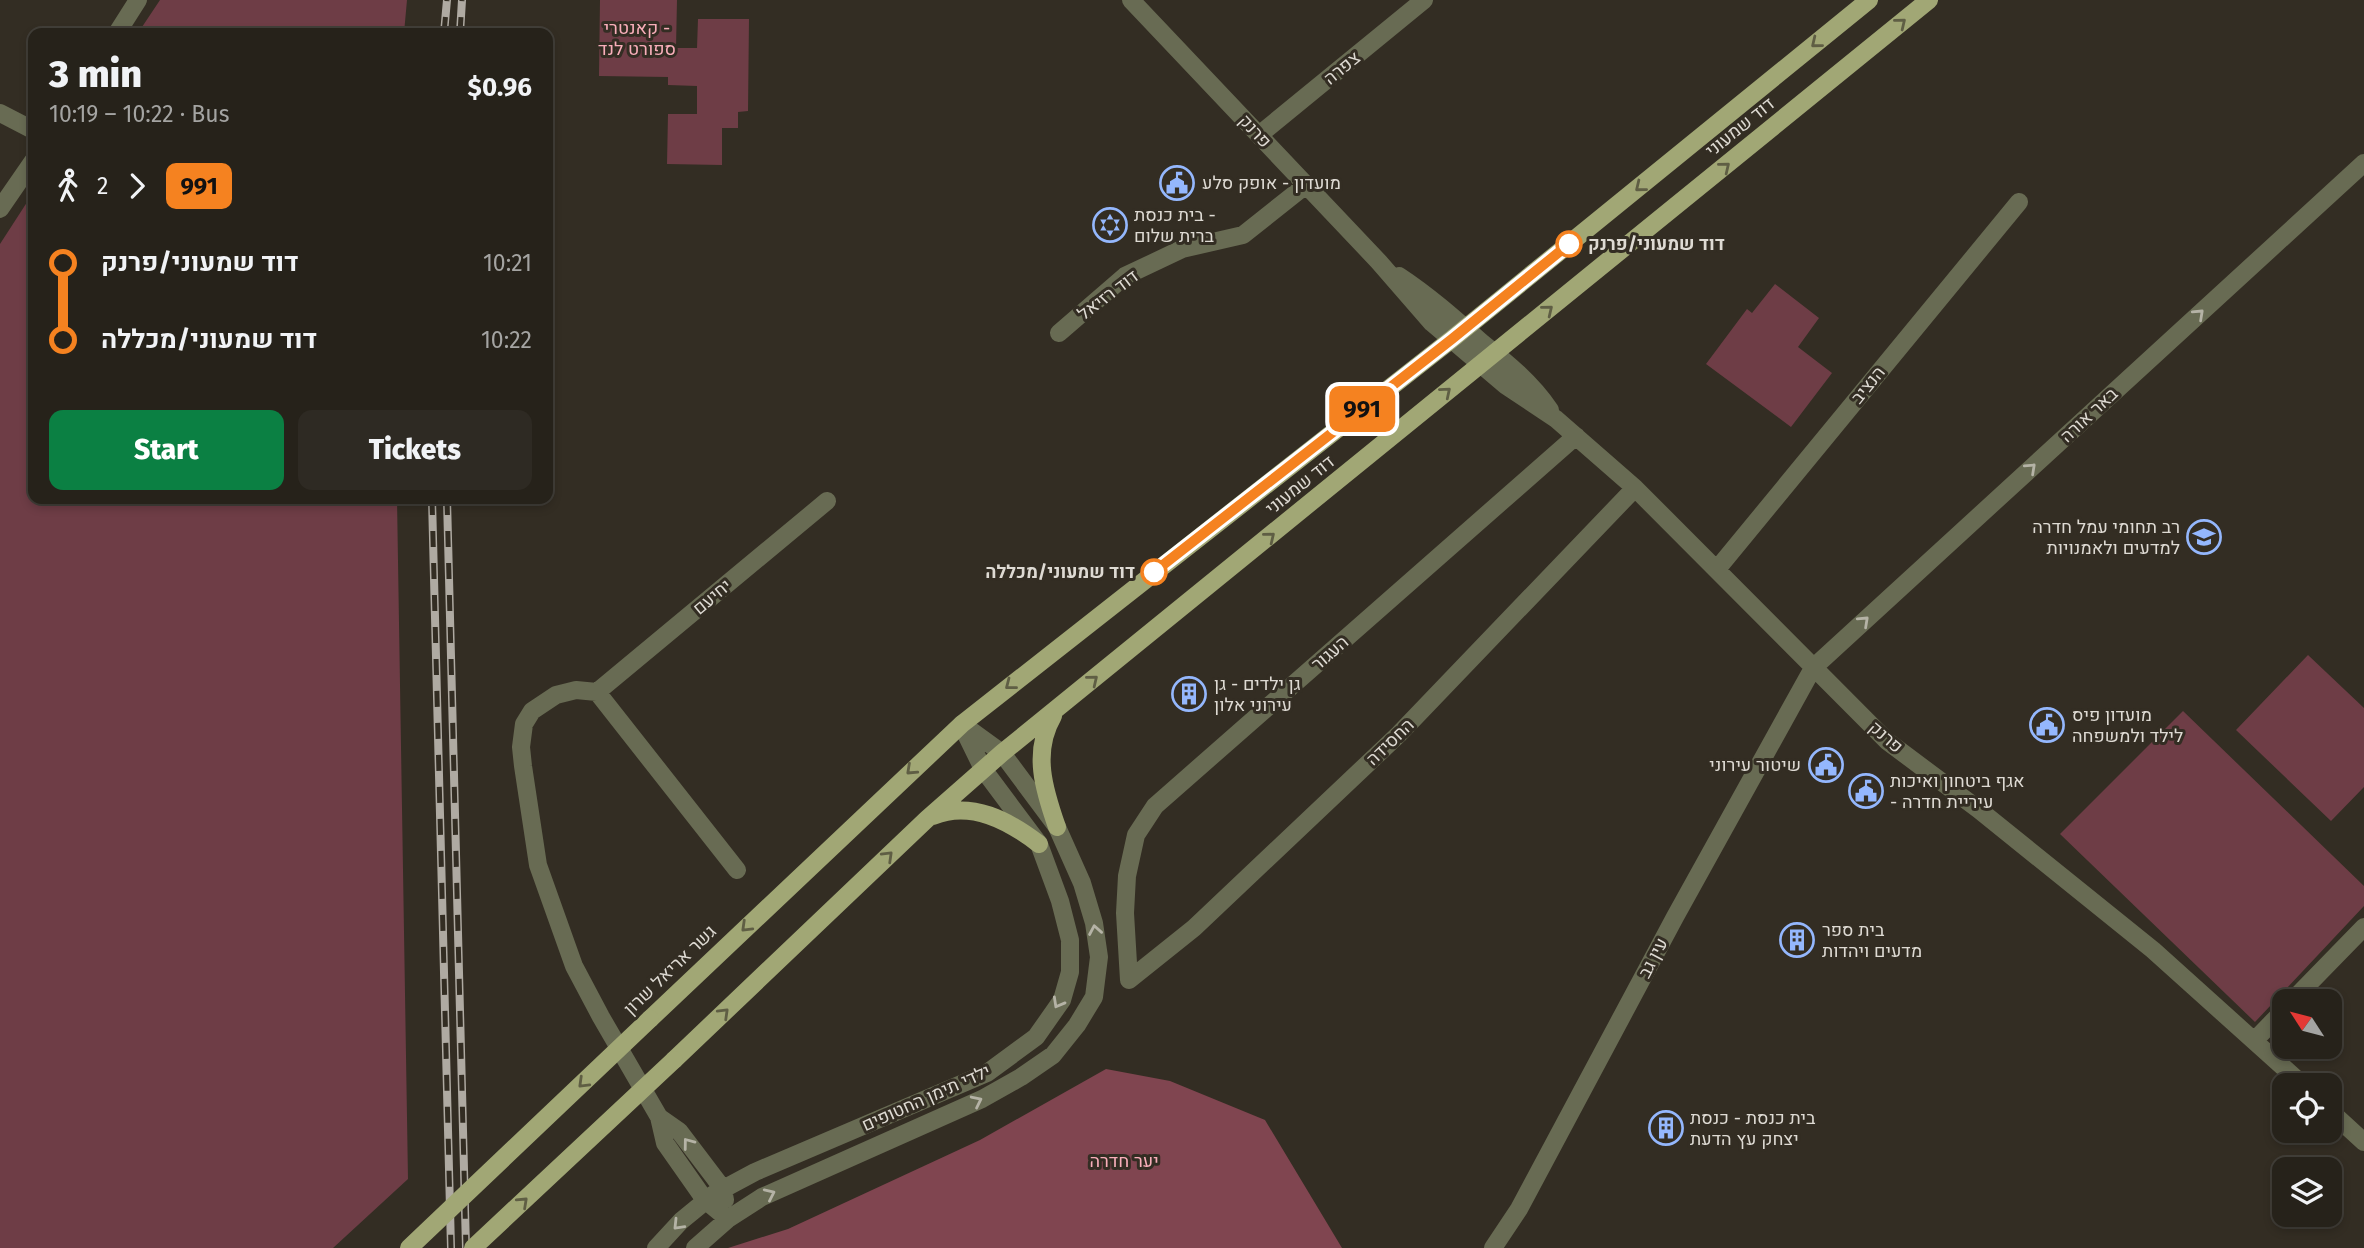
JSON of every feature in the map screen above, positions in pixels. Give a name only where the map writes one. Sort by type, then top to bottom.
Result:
[{"type":"main road","name":"דוד שמעוני","points":[[961,724],[1459,334],[1869,0]]},
{"type":"main road","name":"דוד שמעוני","points":[[927,818],[1002,753],[1929,0]]},
{"type":"main road","points":[[1057,827],[1042,778],[1041,757],[1046,728],[1061,706]]},
{"type":"main road","name":"גשר אריאל שרון","points":[[409,1248],[961,724]]},
{"type":"main road","points":[[473,1248],[927,818],[946,810],[996,817],[1015,826],[1039,844]]},
{"type":"street","points":[[120,28],[138,0]]},
{"type":"street","name":"פרנק","points":[[1130,0],[1379,262],[1413,285],[1459,334],[1488,359],[1505,385],[1556,419],[1635,488],[1718,568],[1887,741],[1978,809],[2153,950],[2290,1073]]},
{"type":"street","name":"צפרה","points":[[1259,135],[1424,0]]},
{"type":"street","points":[[0,113],[28,127]]},
{"type":"street","name":"באר אורה","points":[[1813,667],[2364,163]]},
{"type":"street","points":[[0,209],[28,168]]},
{"type":"street","name":"דוד רזיאל","points":[[1059,333],[1125,276],[1182,249],[1243,235],[1306,185]]},
{"type":"street","name":"הנציב","points":[[1718,568],[2019,202]]},
{"type":"street","name":"העגור","points":[[1129,980],[1125,913],[1127,876],[1136,835],[1155,806],[1576,436]]},
{"type":"street","name":"החסידה","points":[[1129,980],[1194,928],[1399,734],[1635,488]]},
{"type":"street","name":"יחיעם","points":[[597,692],[827,501]]},
{"type":"street","name":"עין גב","points":[[1493,1248],[1519,1209],[1675,917],[1813,667]]},
{"type":"street","points":[[728,1219],[705,1200],[665,1143],[659,1116],[574,965],[538,865],[521,747],[524,724],[532,711],[556,695],[576,690],[597,692],[737,870]]},
{"type":"street","name":"ילדי תימן החטופים","points":[[695,1248],[728,1219],[762,1197],[982,1100],[1021,1077],[1053,1055],[1094,998],[1099,957],[1094,922],[1082,883],[1057,827],[1002,753],[961,724]]},
{"type":"street","name":"ילדי תימן החטופים","points":[[656,1248],[705,1200],[755,1172],[987,1073],[1036,1037],[1062,1000],[1070,972],[1070,940],[1060,901],[1039,844],[983,769],[961,724]]},
{"type":"street","points":[[2304,989],[2364,928]]},
{"type":"street","points":[[2255,1040],[2272,1022]]},
{"type":"street","points":[[659,1116],[679,1131],[723,1189],[728,1219]]},
{"type":"street","points":[[2342,1122],[2364,1142]]},
{"type":"green space","points":[[160,0],[407,0],[404,28],[141,28]]},
{"type":"green space","name":"קאנטרי - ספורט לנד","points":[[600,0],[677,0],[676,48],[697,48],[698,19],[749,19],[748,111],[738,112],[738,128],[722,128],[722,165],[667,164],[668,114],[697,114],[697,86],[668,85],[668,77],[599,76]]},
{"type":"green space","points":[[28,201],[28,504],[397,504],[408,1179],[333,1248],[0,1248],[0,244]]},
{"type":"green space","points":[[1775,284],[1819,318],[1798,347],[1832,373],[1791,427],[1706,364],[1747,309],[1752,313]]},
{"type":"green space","points":[[2308,655],[2364,708],[2364,787],[2331,821],[2236,730]]},
{"type":"green space","points":[[2183,711],[2364,886],[2364,906],[2286,989],[2272,989],[2272,1004],[2255,1022],[2060,834]]},
{"type":"green space","name":"יער חדרה","points":[[1106,1069],[1170,1081],[1265,1120],[1342,1248],[728,1248],[788,1229],[980,1140]]},
{"type":"railway","points":[[444,28],[447,0]]},
{"type":"railway","points":[[460,28],[462,0]]},
{"type":"railway","points":[[432,504],[451,1248]]},
{"type":"railway","points":[[447,504],[466,1248]]},
{"type":"bus line","name":"991","points":[[1154,572],[1569,244]]},
{"type":"place","name":"מועדון - אופק סלע","points":[[1177,183]]},
{"type":"place","name":"בית כנסת - ברית שלום","points":[[1110,225]]},
{"type":"place","name":"דוד שמעוני/פרנק","points":[[1569,244]]},
{"type":"place","name":"רב תחומי עמל חדרה למדעים ולאמנויות","points":[[2204,537]]},
{"type":"place","name":"דוד שמעוני/מכללה","points":[[1154,572]]},
{"type":"place","name":"גן ילדים - גן עירוני אלון","points":[[1189,694]]},
{"type":"place","name":"מועדון פיס לילד ולמשפחה","points":[[2047,725]]},
{"type":"place","name":"שיטור עירוני","points":[[1826,765]]},
{"type":"place","name":"אגף ביטחון ואיכות - עיריית חדרה","points":[[1866,791]]},
{"type":"place","name":"בית ספר מדעים ויהדות","points":[[1797,940]]},
{"type":"place","name":"בית כנסת - כנסת יצחק עץ הדעת","points":[[1666,1128]]}]
